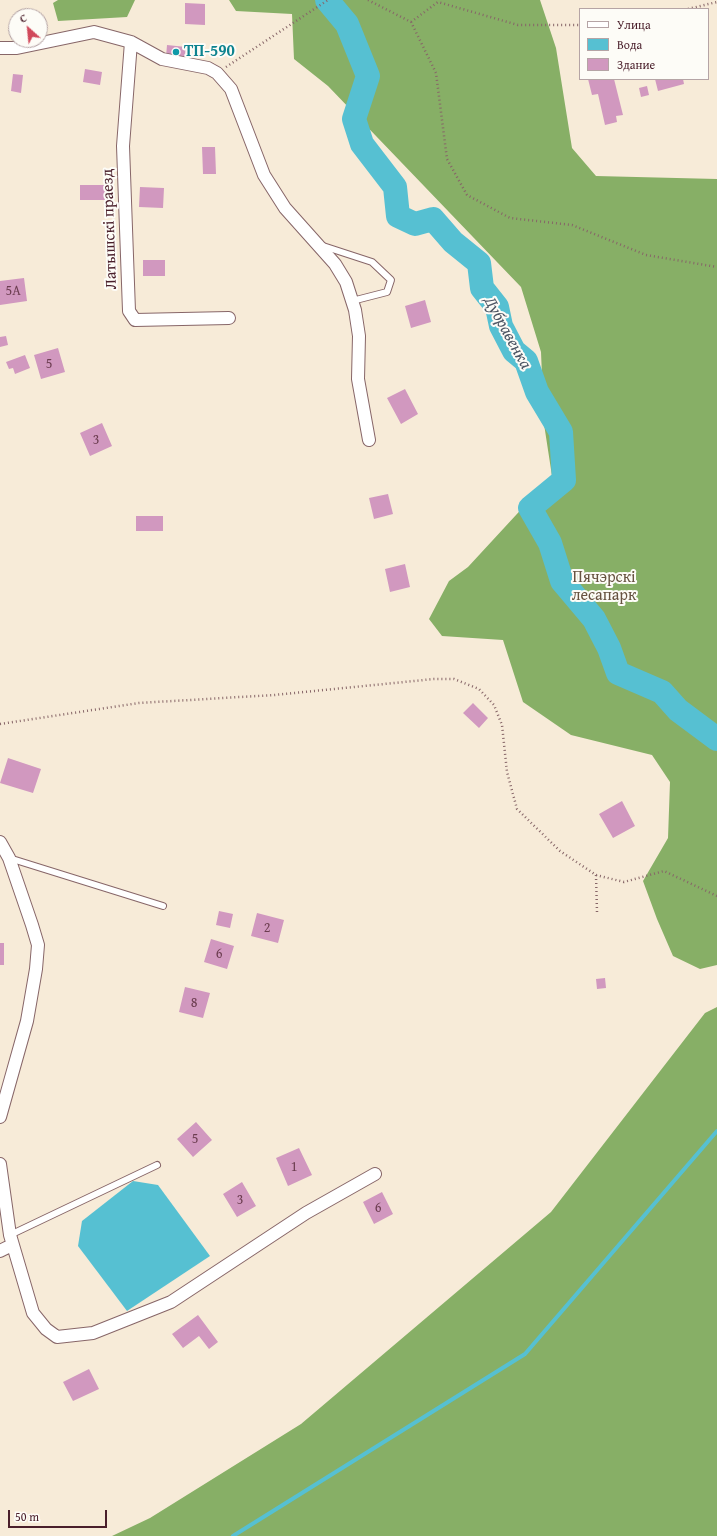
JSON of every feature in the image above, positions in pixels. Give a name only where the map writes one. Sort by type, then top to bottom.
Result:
[{"type":"street","points":[[0,48],[17,48],[94,32],[131,42],[162,59],[208,68],[217,73],[231,89],[264,175],[285,208],[334,264],[346,282],[355,310],[359,336],[358,379],[369,440]]},
{"type":"street","name":"Латышскі праезд","points":[[131,42],[122,146],[129,311],[135,320],[228,318]]},
{"type":"street","points":[[0,842],[9,858],[38,945],[36,969],[27,1021],[0,1117]]},
{"type":"street","points":[[0,1164],[11,1240],[33,1313],[46,1329],[57,1337],[94,1333],[171,1302],[306,1214],[375,1174]]},
{"type":"street","points":[[0,1251],[11,1240]]},
{"type":"lane","points":[[317,245],[372,262],[391,280],[387,292],[352,301]]},
{"type":"lane","points":[[9,858],[163,906]]},
{"type":"lane","points":[[11,1240],[157,1165]]},
{"type":"path","points":[[217,73],[328,0]]},
{"type":"path","points":[[368,0],[411,22],[436,73],[447,159],[467,195],[510,218],[572,225],[646,255],[717,268]]},
{"type":"path","points":[[411,22],[438,2],[518,25],[579,25]]},
{"type":"path","points":[[692,8],[717,2]]},
{"type":"path","points":[[0,724],[139,703],[274,695],[434,679],[454,679],[479,689],[494,705],[502,725],[507,772],[517,809],[560,851],[596,875],[624,882],[664,871],[717,896]]},
{"type":"path","points":[[596,875],[597,912]]},
{"type":"green space","points":[[58,0],[135,0],[127,17],[58,21],[53,3]]},
{"type":"green space","name":"Пячэрскі лесапарк","points":[[229,0],[540,0],[556,48],[572,148],[596,176],[717,179],[717,965],[700,969],[673,956],[643,881],[668,838],[670,782],[652,755],[571,735],[523,702],[503,640],[442,636],[429,619],[449,581],[468,567],[552,476],[544,424],[541,352],[521,287],[328,86],[294,59],[292,14],[236,11]]},
{"type":"green space","points":[[717,1007],[717,1536],[112,1536],[150,1518],[301,1424],[551,1212],[705,1013]]},
{"type":"water","points":[[133,1181],[158,1185],[210,1256],[127,1311],[78,1246],[82,1221]]},
{"type":"building","points":[[185,3],[205,4],[205,25],[185,24]]},
{"type":"building","name":"ТП-590","points":[[167,45],[186,47],[185,59],[166,57]]},
{"type":"building","points":[[85,69],[102,72],[100,85],[83,82]]},
{"type":"building","points":[[13,74],[23,75],[21,93],[11,91]]},
{"type":"building","points":[[588,80],[614,80],[623,115],[616,116],[617,122],[605,125],[598,94],[592,95]]},
{"type":"building","points":[[655,80],[683,80],[684,84],[658,91]]},
{"type":"building","points":[[647,86],[649,95],[641,97],[639,88]]},
{"type":"building","points":[[202,147],[215,147],[216,174],[203,174]]},
{"type":"building","points":[[80,185],[105,185],[105,200],[80,200]]},
{"type":"building","points":[[140,187],[164,188],[163,208],[139,207]]},
{"type":"building","points":[[143,260],[165,260],[165,276],[143,276]]},
{"type":"building","points":[[24,278],[27,301],[0,305],[0,281]]},
{"type":"building","points":[[425,300],[431,322],[411,328],[405,306]]},
{"type":"building","points":[[6,336],[8,345],[0,347],[0,337]]},
{"type":"building","points":[[58,348],[65,372],[41,379],[34,355]]},
{"type":"building","points":[[25,355],[30,368],[15,374],[13,368],[9,369],[6,362]]},
{"type":"building","points":[[405,389],[418,414],[401,424],[387,398]]},
{"type":"building","points":[[102,423],[112,446],[90,456],[80,433]]},
{"type":"building","points":[[388,494],[393,514],[374,519],[369,498]]},
{"type":"building","points":[[136,516],[163,516],[163,531],[136,531]]},
{"type":"building","points":[[405,564],[410,587],[390,592],[385,569]]},
{"type":"building","points":[[473,703],[488,718],[479,728],[463,713]]},
{"type":"building","points":[[8,758],[41,769],[33,793],[0,783]]},
{"type":"building","points":[[622,801],[635,826],[613,838],[599,814]]},
{"type":"building","points":[[219,911],[233,914],[230,928],[216,925]]},
{"type":"building","points":[[257,913],[284,920],[278,943],[251,936]]},
{"type":"building","points":[[211,939],[234,946],[227,969],[204,962]]},
{"type":"building","points":[[0,943],[4,943],[4,965],[0,965]]},
{"type":"building","points":[[605,978],[606,988],[597,989],[596,979]]},
{"type":"building","points":[[185,987],[210,993],[203,1018],[179,1012]]},
{"type":"building","points":[[196,1122],[212,1140],[193,1157],[177,1139]]},
{"type":"building","points":[[299,1148],[312,1175],[288,1186],[276,1158]]},
{"type":"building","points":[[242,1182],[256,1206],[237,1217],[223,1194]]},
{"type":"building","points":[[382,1192],[393,1214],[374,1224],[363,1202]]},
{"type":"building","points":[[198,1315],[218,1342],[209,1349],[199,1336],[183,1348],[172,1334]]},
{"type":"building","points":[[89,1369],[99,1389],[73,1401],[63,1382]]},
{"type":"waterway","name":"Дубравенка","points":[[327,0],[347,24],[368,76],[354,119],[362,144],[395,187],[398,216],[415,224],[433,219],[453,242],[479,263],[482,288],[497,307],[501,326],[514,351],[526,361],[537,392],[561,432],[564,480],[530,508],[550,543],[562,581],[594,619],[609,648],[618,673],[662,692],[678,710],[717,739]]},
{"type":"waterway","points":[[233,1536],[525,1354],[717,1131]]},
{"type":"place","name":"ТП-590","points":[[176,52]]}]
